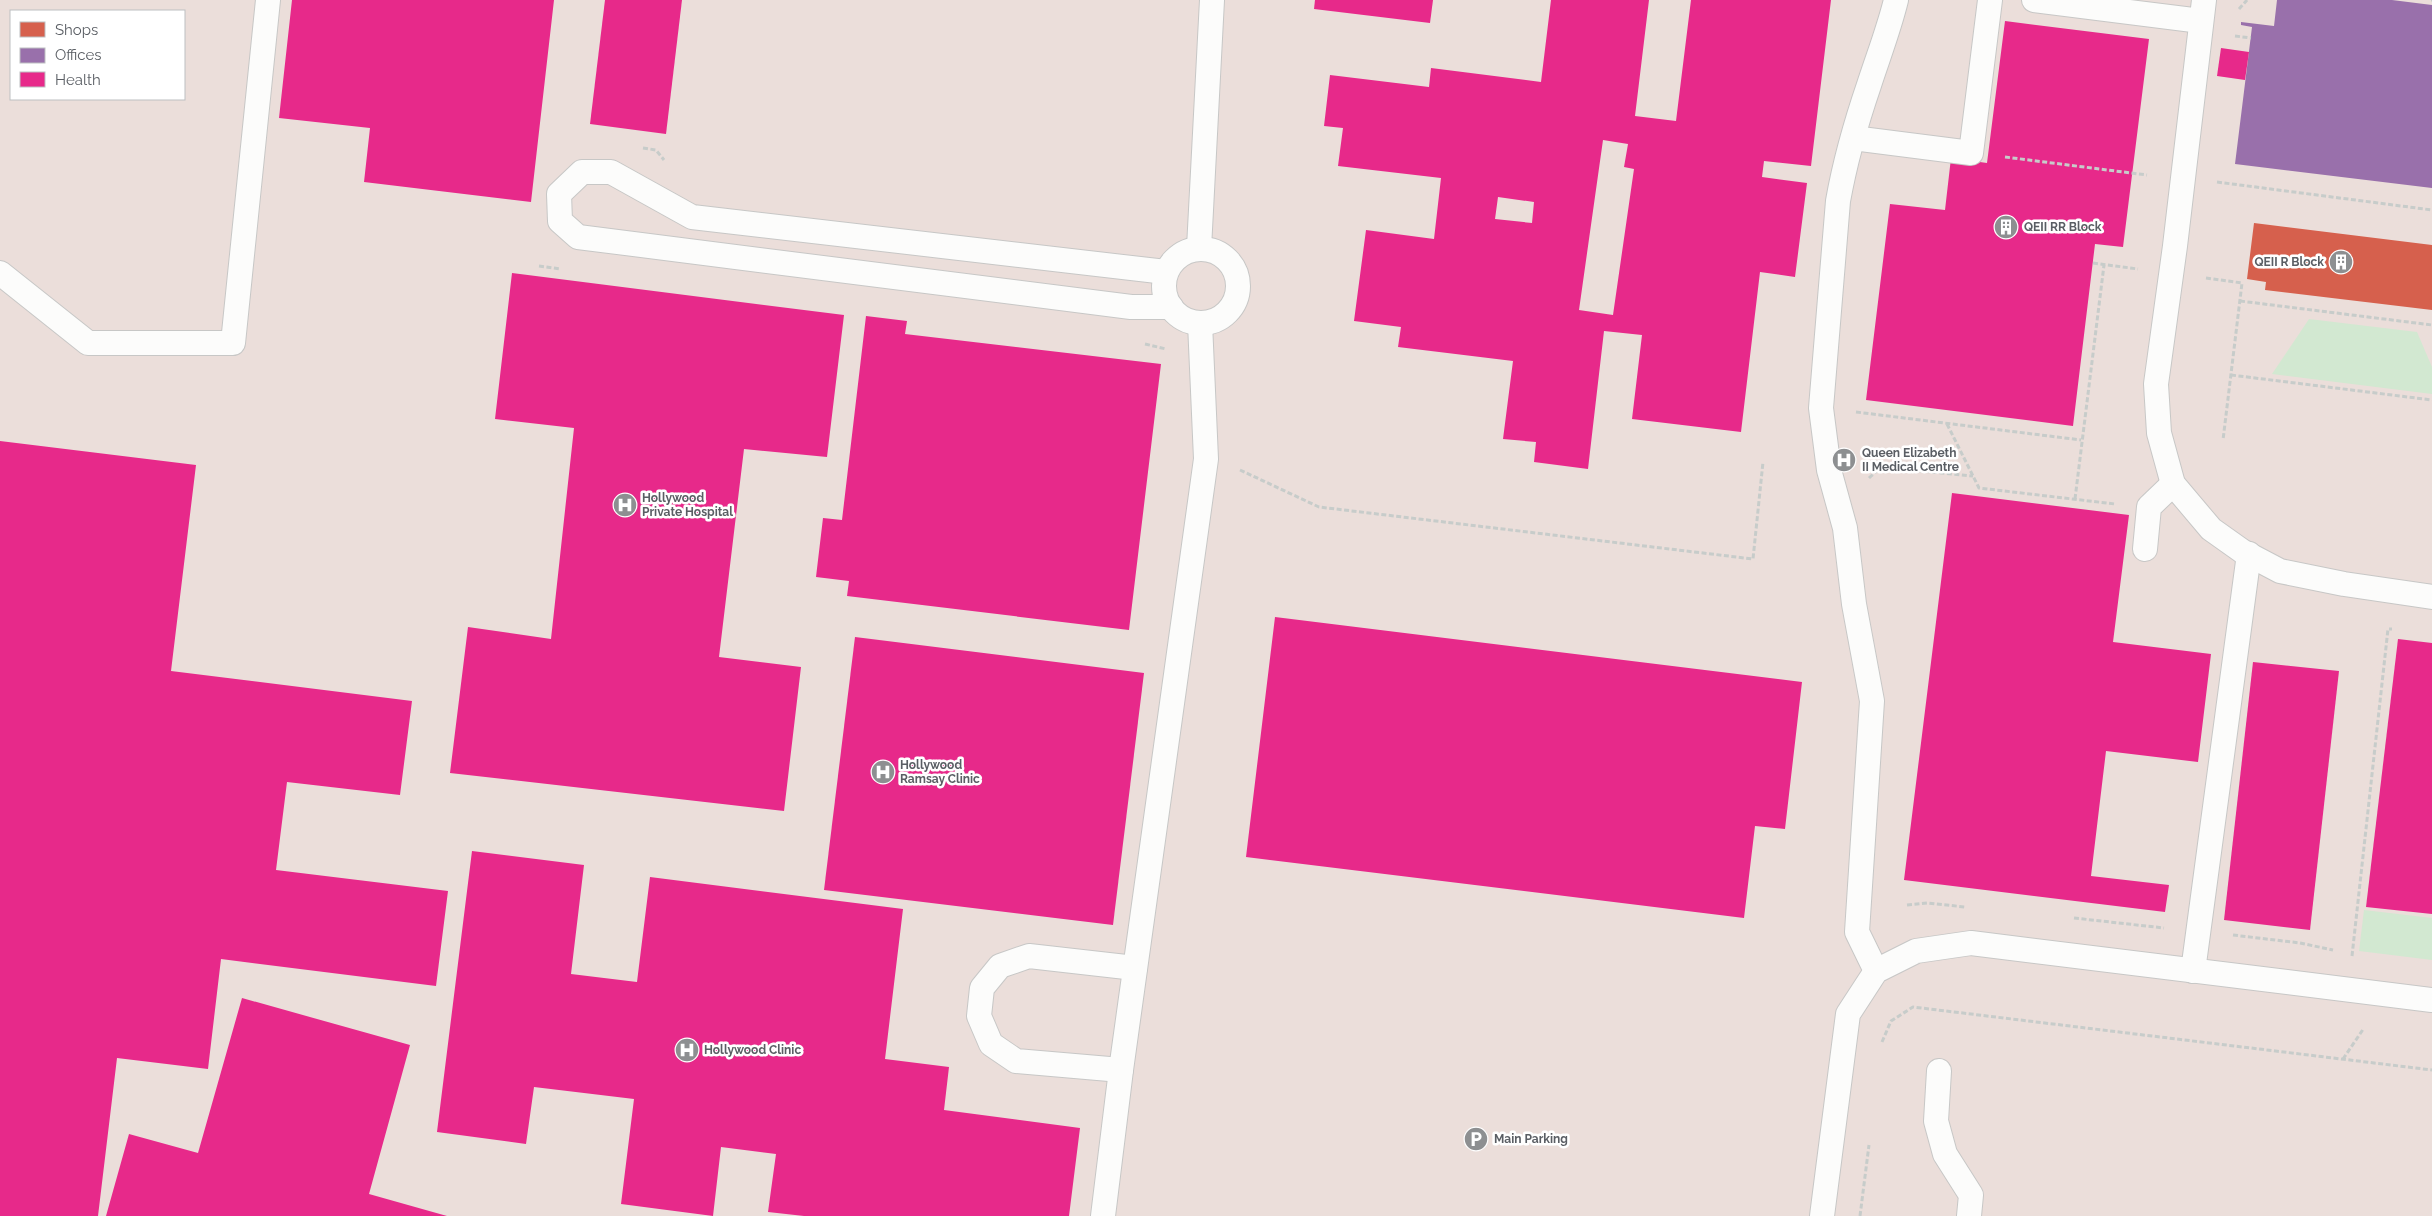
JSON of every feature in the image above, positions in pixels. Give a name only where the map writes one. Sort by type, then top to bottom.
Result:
[{"type":"lane","points":[[0,273],[88,343],[233,343],[268,0]]},
{"type":"lane","points":[[1199,248],[1212,0]]},
{"type":"lane","points":[[1876,971],[1857,932],[1872,700],[1854,604],[1845,528],[1829,470],[1821,408],[1838,201],[1853,138],[1883,47],[1896,0]]},
{"type":"lane","points":[[1853,138],[1971,153],[1990,0]]},
{"type":"lane","points":[[2034,0],[2203,10],[2175,246],[2156,384],[2159,433],[2173,484],[2211,529],[2249,554],[2280,570],[2344,584],[2432,597]]},
{"type":"lane","points":[[1166,272],[692,217],[611,172],[582,172],[559,194],[560,220],[578,237],[1131,307],[1170,307]]},
{"type":"lane","points":[[1199,248],[1212,250],[1223,255],[1231,263],[1237,274],[1239,286],[1237,297],[1232,308],[1212,322],[1200,323],[1183,318],[1170,307],[1165,296],[1166,272],[1174,260],[1185,252],[1199,248]]},
{"type":"lane","points":[[1103,1216],[1121,1070],[1205,467],[1200,323]]},
{"type":"lane","points":[[2145,549],[2148,507],[2173,484]]},
{"type":"lane","points":[[2193,971],[2249,554]]},
{"type":"lane","points":[[1822,1216],[1848,1014],[1876,971],[1916,951],[1971,943],[2432,1000]]},
{"type":"lane","points":[[1121,1070],[1016,1061],[991,1044],[979,1016],[982,988],[1000,966],[1028,956],[1135,968]]},
{"type":"lane","points":[[1939,1071],[1936,1121],[1944,1154],[1971,1195],[1968,1216]]},
{"type":"path","points":[[2237,18],[2238,9],[2247,0]]},
{"type":"path","points":[[2236,27],[2235,36],[2250,38]]},
{"type":"path","points":[[1971,153],[2155,176]]},
{"type":"path","points":[[2214,191],[2217,172]]},
{"type":"path","points":[[2216,182],[2432,210]]},
{"type":"path","points":[[2075,499],[2104,265]]},
{"type":"path","points":[[539,266],[567,270]]},
{"type":"path","points":[[2206,268],[2204,278],[2242,283],[2223,440]]},
{"type":"path","points":[[2240,301],[2432,325]]},
{"type":"path","points":[[1136,343],[1167,349],[1170,355]]},
{"type":"path","points":[[2231,375],[2432,400]]},
{"type":"path","points":[[1821,408],[2081,440]]},
{"type":"path","points":[[1947,423],[1979,488],[2148,507]]},
{"type":"path","points":[[1205,467],[1241,470],[1319,507],[1752,559],[1763,462]]},
{"type":"path","points":[[1865,484],[1869,477],[1881,467],[1974,476]]},
{"type":"path","points":[[2344,953],[2352,955],[2388,629],[2396,630]]},
{"type":"path","points":[[1907,904],[1927,903],[1972,907]]},
{"type":"path","points":[[2065,917],[2300,943],[2335,950]]},
{"type":"path","points":[[1881,1051],[1882,1042],[1891,1021],[1913,1006],[2432,1070]]},
{"type":"path","points":[[1860,1216],[1870,1138]]},
{"type":"shaded area","points":[[0,0],[2432,0],[2432,1216],[0,1216]]},
{"type":"green space","points":[[2309,319],[2417,332],[2432,367],[2432,394],[2272,374]]},
{"type":"green space","points":[[2364,910],[2432,918],[2432,960],[2359,951]]},
{"type":"building: Shops","name":"QEII R Block","points":[[2254,223],[2432,245],[2432,310],[2265,290],[2266,282],[2247,279]]},
{"type":"building: Offices","points":[[2277,0],[2392,0],[2432,5],[2432,188],[2235,164],[2252,27],[2241,25],[2241,22],[2274,26]]},
{"type":"building: Health","points":[[292,0],[554,0],[531,202],[364,182],[370,128],[279,118]]},
{"type":"building: Health","points":[[605,0],[682,0],[666,134],[590,124]]},
{"type":"building: Health","points":[[1315,0],[1433,0],[1430,23],[1314,9]]},
{"type":"building: Health","points":[[1551,0],[1649,0],[1635,116],[1676,121],[1691,0],[1831,0],[1811,166],[1764,161],[1762,177],[1807,183],[1795,277],[1760,272],[1741,432],[1632,419],[1642,335],[1604,331],[1588,469],[1534,462],[1536,442],[1503,439],[1513,361],[1398,347],[1401,327],[1354,321],[1366,230],[1434,239],[1441,178],[1338,166],[1343,128],[1324,126],[1330,75],[1429,87],[1431,68],[1541,82]],"holes":[[[1603,140],[1628,144],[1624,167],[1634,169],[1613,315],[1579,310]],[[1498,197],[1534,202],[1532,223],[1495,219]]]},
{"type":"building: Health","name":"QEII RR Block","points":[[2005,21],[2149,39],[2123,247],[2095,244],[2073,426],[1866,400],[1890,204],[1945,210],[1951,158],[1987,163]]},
{"type":"building: Health","points":[[2221,48],[2249,52],[2245,80],[2217,76]]},
{"type":"building: Health","points":[[512,273],[844,315],[827,457],[744,449],[719,657],[801,667],[784,811],[450,773],[468,627],[551,639],[574,428],[495,419]]},
{"type":"building: Health","points":[[866,316],[907,321],[905,334],[1161,364],[1129,630],[847,596],[849,581],[816,577],[823,518],[842,520]]},
{"type":"building: Health","points":[[0,441],[196,465],[171,671],[412,701],[400,795],[287,782],[276,870],[448,891],[436,986],[221,959],[208,1069],[117,1058],[98,1216],[0,1216]]},
{"type":"building: Health","points":[[1952,493],[2129,515],[2113,642],[2211,654],[2198,762],[2106,751],[2091,876],[2169,885],[2165,912],[1904,880]]},
{"type":"building: Health","points":[[1275,617],[1802,682],[1785,829],[1755,826],[1744,918],[1246,857]]},
{"type":"building: Health","name":"Hollywood Ramsay Clinic","points":[[855,637],[1144,673],[1113,925],[824,890]]},
{"type":"building: Health","points":[[2398,639],[2432,643],[2432,914],[2366,907]]},
{"type":"building: Health","points":[[2253,662],[2339,671],[2310,930],[2224,920]]},
{"type":"building: Health","points":[[472,851],[584,865],[571,974],[637,982],[650,877],[903,909],[885,1059],[949,1067],[944,1110],[1080,1128],[1069,1216],[804,1216],[768,1212],[776,1154],[721,1147],[713,1216],[621,1204],[634,1099],[534,1087],[526,1144],[437,1132]]},
{"type":"building: Health","points":[[242,998],[410,1045],[369,1194],[447,1216],[106,1216],[129,1134],[198,1153]]},
{"type":"place","name":"QEII RR Block","points":[[2006,227]]},
{"type":"place","name":"QEII R Block","points":[[2341,262]]},
{"type":"place","name":"Queen Elizabeth II Medical Centre","points":[[1844,460]]},
{"type":"place","name":"Hollywood Private Hospital","points":[[625,505]]},
{"type":"place","name":"Hollywood Ramsay Clinic","points":[[883,772]]},
{"type":"place","name":"Hollywood Clinic","points":[[687,1050]]},
{"type":"place","name":"Main Parking","points":[[1476,1139]]}]
